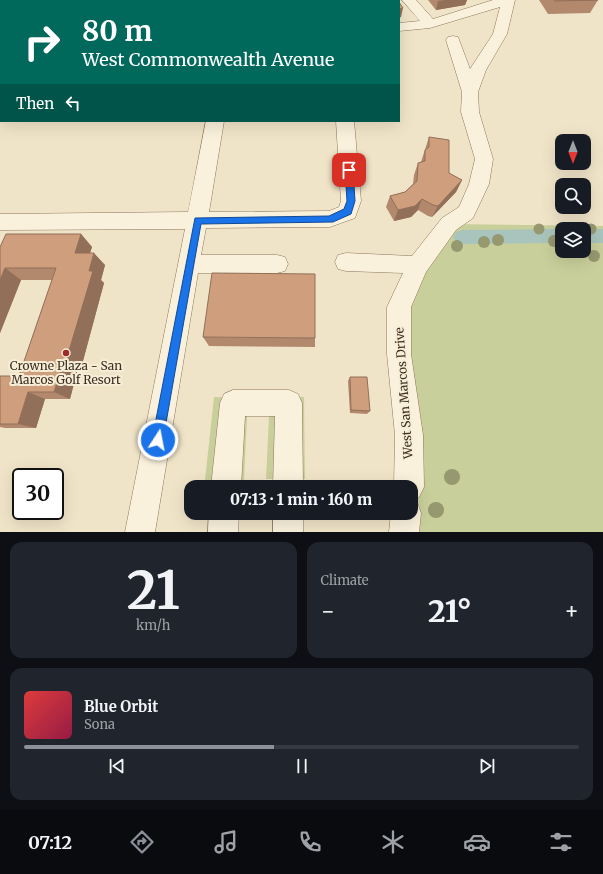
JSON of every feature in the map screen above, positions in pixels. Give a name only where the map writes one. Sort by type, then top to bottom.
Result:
[{"type":"street","points":[[53,0],[146,0]]},
{"type":"street","points":[[409,0],[430,24]]},
{"type":"street","points":[[402,33],[507,0]]},
{"type":"street","name":"West San Marcos Drive","points":[[409,480],[409,436],[399,354],[399,307],[417,266],[449,224],[466,212],[479,184],[484,159],[470,112],[470,92],[478,70],[500,34],[507,0]]},
{"type":"street","points":[[453,40],[470,92]]},
{"type":"street","points":[[140,532],[215,122]]},
{"type":"street","points":[[0,222],[330,219],[348,212],[351,201],[345,122]]},
{"type":"street","points":[[346,262],[407,264],[417,266]]},
{"type":"street","points":[[190,264],[277,264]]},
{"type":"street","points":[[227,480],[233,404],[289,403],[288,480]]},
{"type":"street","points":[[223,532],[224,520]]},
{"type":"street","points":[[288,520],[288,532]]},
{"type":"street","points":[[404,532],[405,520]]},
{"type":"green space","points":[[449,224],[555,225],[555,258],[591,258],[591,226],[603,226],[603,532],[393,532],[404,520],[418,520],[418,480],[411,480],[399,307]]},
{"type":"green space","points":[[270,396],[304,397],[305,479],[266,479]]},
{"type":"green space","points":[[214,397],[248,398],[244,480],[205,480]]},
{"type":"building","points":[[554,0],[598,0],[555,1]]},
{"type":"building","points":[[429,137],[449,140],[449,173],[462,180],[438,206],[422,199],[415,206],[398,210],[390,196],[405,192],[417,181],[418,163],[425,161],[425,150],[429,147]]},
{"type":"building","points":[[6,234],[81,234],[75,253],[94,253],[89,271],[93,271],[65,364],[63,364],[54,392],[28,392],[18,424],[0,424],[0,376],[19,376],[56,268],[5,268],[0,280],[0,247]]},
{"type":"building","points":[[212,273],[315,274],[315,338],[203,337]]},
{"type":"building","points":[[350,377],[367,377],[370,411],[351,410]]},
{"type":"waterway","points":[[462,237],[555,236]]},
{"type":"waterway","points":[[591,236],[603,236]]},
{"type":"place","name":"Crowne Plaza - San Marcos Golf Resort","points":[[66,353]]},
{"type":"route","points":[[158,440],[198,220],[330,219],[348,212],[351,201],[349,170]]}]
